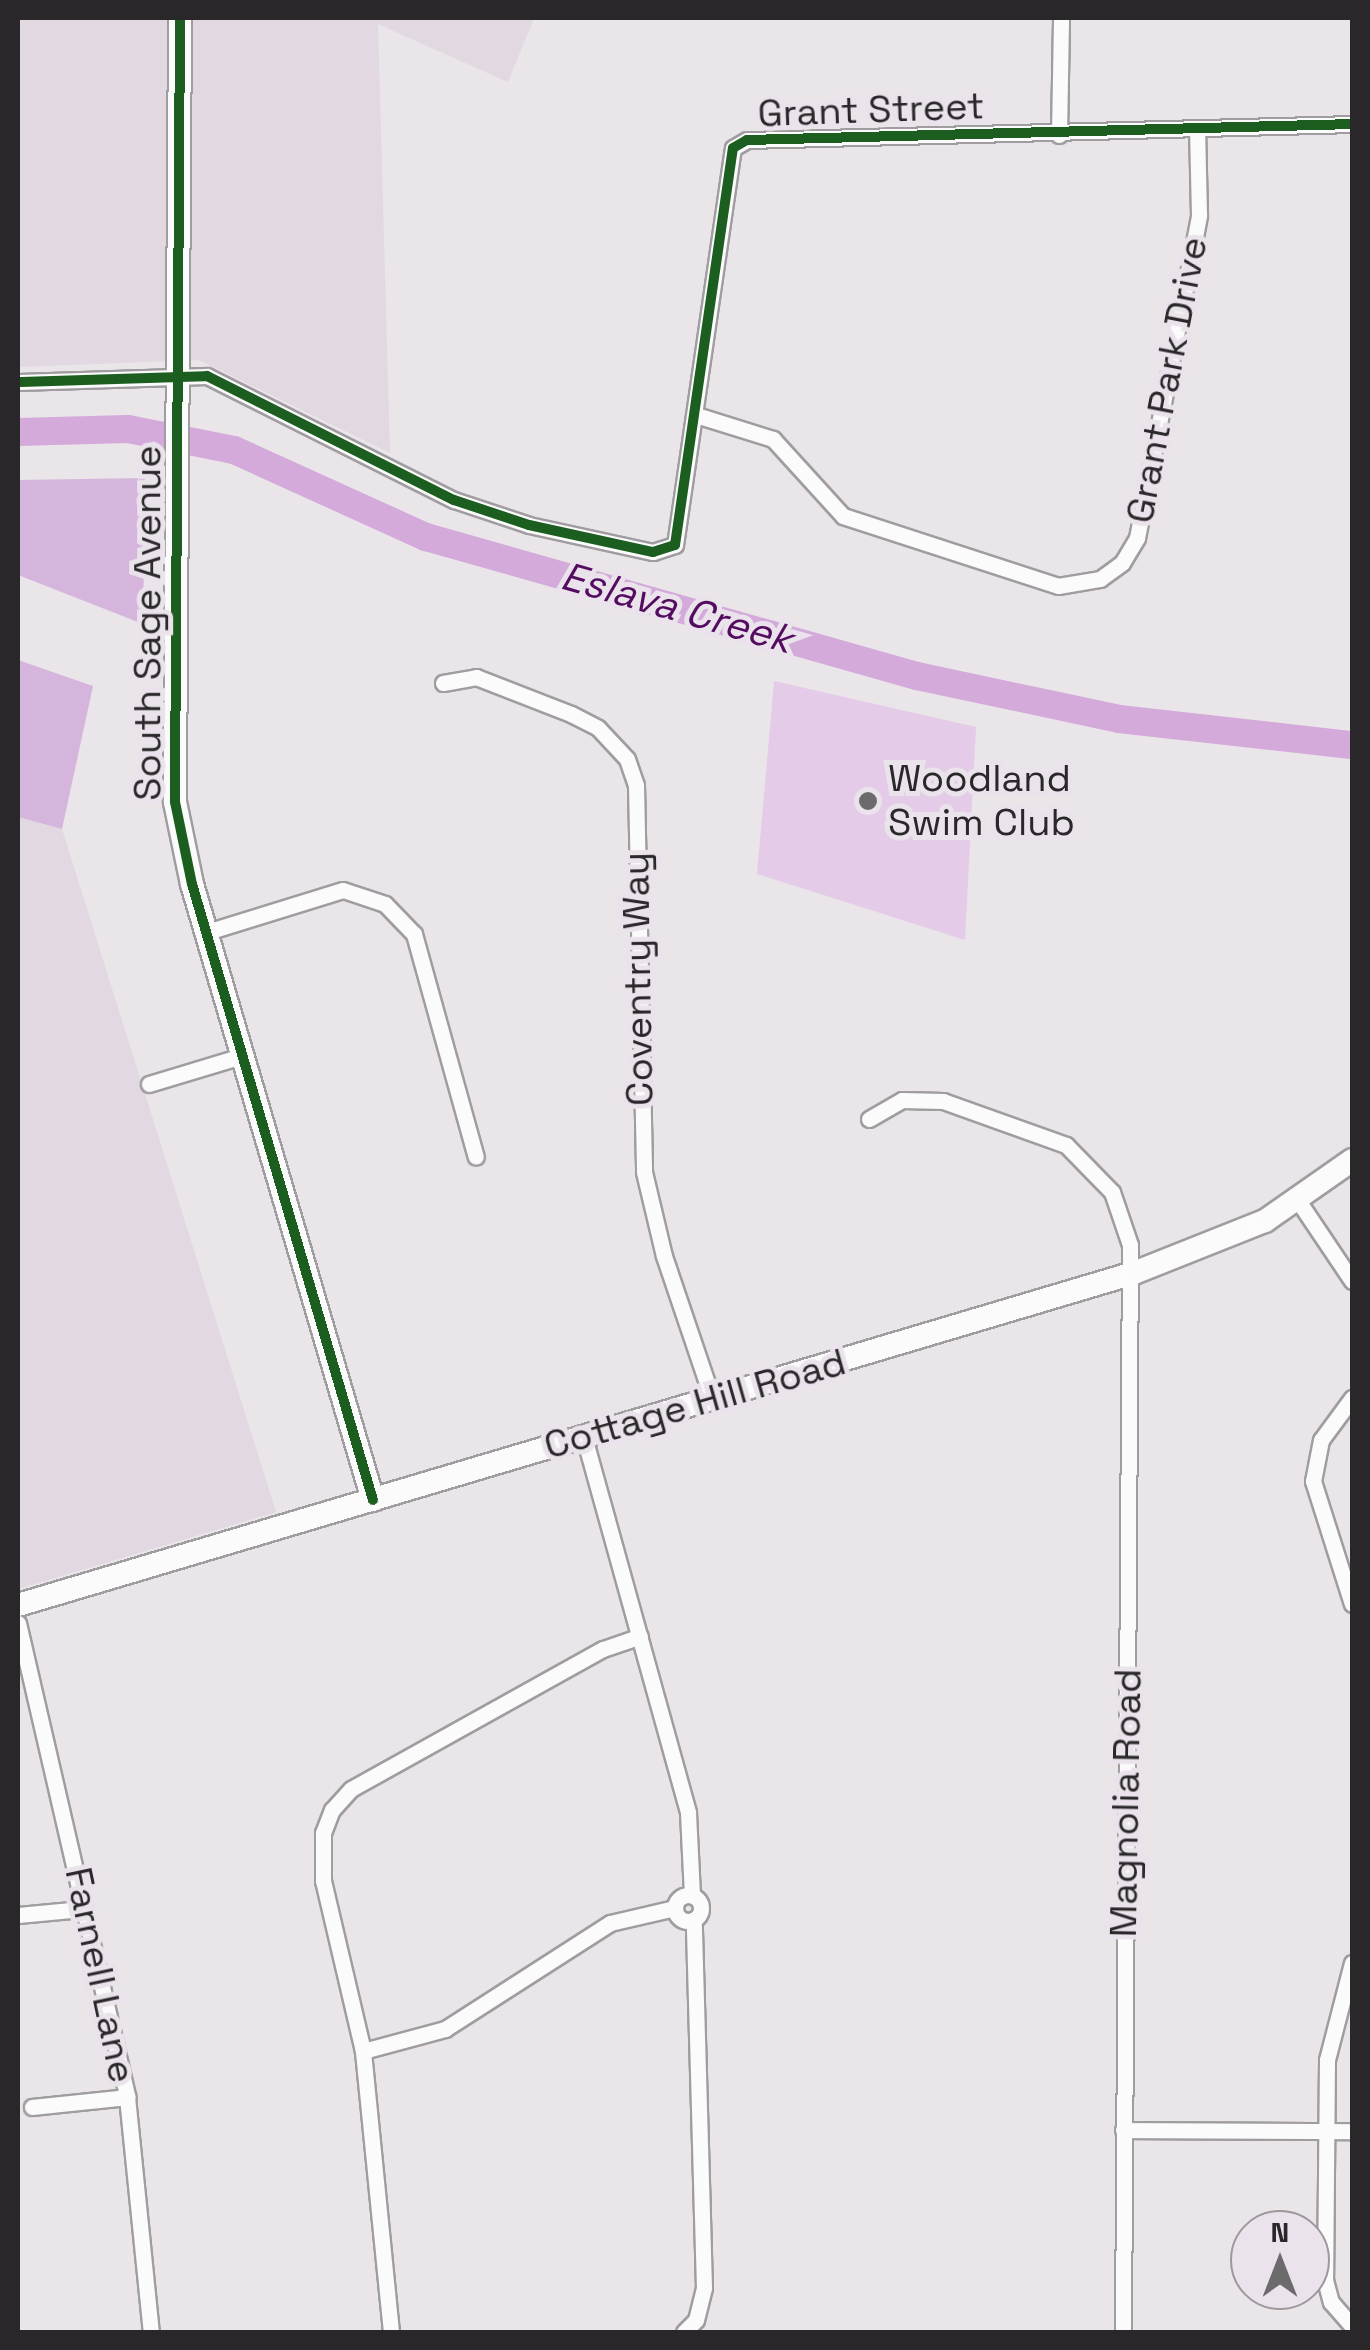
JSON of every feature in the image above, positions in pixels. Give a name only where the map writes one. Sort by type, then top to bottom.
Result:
[{"type":"street","name":"South Sage Avenue","points":[[180,18],[175,802],[206,932],[373,1500]]},
{"type":"street","points":[[1058,135],[1060,18]]},
{"type":"street","name":"Grant Street","points":[[177,377],[207,376],[454,500],[530,525],[654,552],[675,545],[733,148],[747,140],[1058,135],[1352,124]]},
{"type":"street","name":"Grant Park Drive","points":[[696,415],[772,439],[843,516],[1058,586],[1100,578],[1122,563],[1137,538],[1199,216],[1197,130]]},
{"type":"street","points":[[18,382],[177,377]]},
{"type":"street","name":"Coventry Way","points":[[443,684],[476,677],[571,714],[598,728],[628,759],[636,785],[644,1172],[664,1256],[712,1398]]},
{"type":"street","points":[[206,932],[343,890],[384,904],[414,934],[476,1157]]},
{"type":"street","points":[[148,1084],[242,1056]]},
{"type":"street","name":"Magnolia Road","points":[[869,1119],[902,1100],[943,1100],[1066,1145],[1112,1192],[1134,1273],[1123,2332]]},
{"type":"street","name":"Cottage Hill Road","points":[[18,1605],[1134,1273],[1218,1244],[1299,1202],[1352,1160]]},
{"type":"street","points":[[1299,1202],[1352,1281]]},
{"type":"street","points":[[1352,1398],[1321,1440],[1313,1481],[1352,1604]]},
{"type":"street","points":[[584,1437],[688,1813],[692,1895],[702,1906],[694,1920],[703,2303],[684,2332]]},
{"type":"street","name":"Farnell Lane","points":[[18,1622],[127,2097],[151,2332]]},
{"type":"street","points":[[391,2332],[363,2051],[319,1850],[332,1810],[352,1789],[586,1658],[640,1636]]},
{"type":"street","points":[[363,2051],[445,2030],[610,1923],[674,1908],[682,1896],[692,1895]]},
{"type":"street","points":[[674,1908],[680,1919],[694,1920]]},
{"type":"street","points":[[18,1915],[82,1910]]},
{"type":"street","points":[[1352,1962],[1327,2060],[1325,2130],[1325,2280],[1330,2302],[1352,2326]]},
{"type":"street","points":[[32,2108],[127,2097]]},
{"type":"street","points":[[1124,2130],[1352,2131]]},
{"type":"shaded area","points":[[18,18],[534,18],[508,82],[378,24],[390,453],[199,360],[18,367]]},
{"type":"shaded area","points":[[145,478],[143,624],[18,575],[18,480]]},
{"type":"shaded area","points":[[18,660],[93,686],[62,829],[18,817]]},
{"type":"shaded area","name":"Woodland Swim Club","points":[[774,681],[976,727],[965,940],[757,874]]},
{"type":"shaded area","points":[[18,817],[62,829],[276,1512],[18,1589]]},
{"type":"waterway","name":"Eslava Creek","points":[[18,432],[128,429],[234,450],[426,537],[917,676],[1119,719],[1352,745]]},
{"type":"cycle path","points":[[180,18],[175,802],[192,884],[373,1500]]},
{"type":"cycle path","points":[[18,382],[207,376],[454,500],[529,525],[653,552],[675,545],[733,148],[747,140],[1352,124]]},
{"type":"place","name":"Woodland Swim Club","points":[[868,801]]}]
